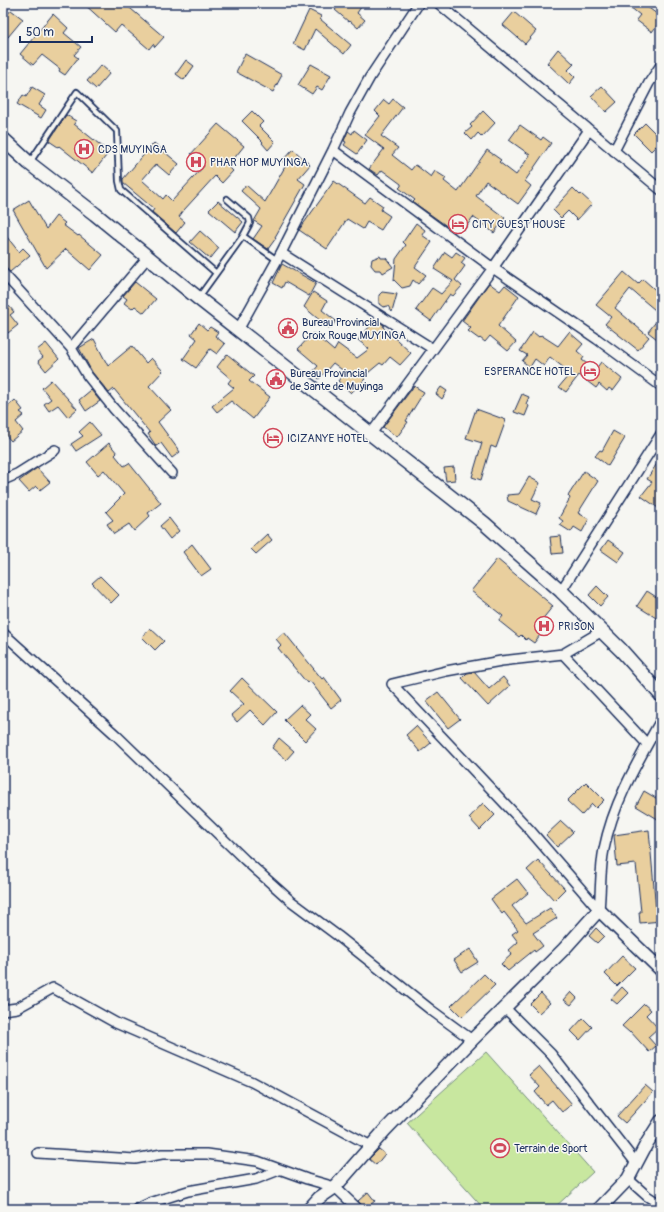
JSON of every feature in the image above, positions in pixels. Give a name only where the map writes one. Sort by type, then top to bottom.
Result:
[{"type":"main road","points":[[3,139],[29,163],[238,330],[484,523],[561,591],[621,650],[661,695]]},
{"type":"street","points":[[238,330],[279,256],[334,150],[350,113],[370,77],[419,3]]},
{"type":"street","points":[[438,3],[661,190]]},
{"type":"street","points":[[614,151],[649,83],[661,65]]},
{"type":"street","points":[[370,435],[494,268],[589,130]]},
{"type":"street","points":[[334,150],[494,268],[584,330],[661,386]]},
{"type":"street","points":[[279,256],[433,349]]},
{"type":"street","points":[[71,348],[148,257]]},
{"type":"street","points":[[3,273],[71,348],[87,375],[114,410],[172,473]]},
{"type":"street","points":[[561,591],[661,434]]},
{"type":"street","points":[[3,480],[17,474],[55,450]]},
{"type":"street","points":[[602,631],[563,654],[501,661],[446,671],[392,684],[529,829],[599,910],[661,970]]},
{"type":"street","points":[[3,633],[117,736],[245,860],[291,901],[472,1040]]},
{"type":"street","points":[[563,654],[647,744]]},
{"type":"street","points":[[309,1209],[319,1204],[371,1146],[504,1007],[564,949],[599,910],[603,851],[612,816],[647,744],[661,720]]},
{"type":"street","points":[[3,1010],[17,1008],[53,988],[116,1023],[252,1082],[371,1146]]},
{"type":"street","points":[[504,1007],[551,1054],[636,1163]]},
{"type":"street","points":[[599,1209],[628,1179],[661,1121]]},
{"type":"street","points":[[38,1153],[135,1159],[162,1154],[206,1154],[257,1161],[279,1170],[335,1187],[358,1209]]},
{"type":"street","points":[[137,1209],[150,1203],[188,1192],[256,1179],[279,1170]]},
{"type":"street","points":[[628,1179],[647,1196],[661,1205]]},
{"type":"lane","points":[[29,163],[77,92],[117,131],[119,181],[121,190],[216,273]]},
{"type":"lane","points":[[198,298],[243,236],[250,223],[249,218],[227,199]]},
{"type":"lane","points":[[243,236],[279,256]]},
{"type":"green space","name":"Terrain de Sport","points":[[486,1052],[593,1172],[553,1209],[484,1209],[407,1123]]},
{"type":"building","points":[[83,3],[124,3],[164,37],[155,47],[153,44],[149,49],[121,25],[115,32]]},
{"type":"building","points":[[341,3],[357,3],[361,7],[357,13],[365,20],[358,28],[335,10]]},
{"type":"building","points":[[625,3],[642,3],[661,17],[661,20],[652,32],[636,20],[640,15]]},
{"type":"building","points":[[11,10],[23,19],[8,37],[3,33],[3,20]]},
{"type":"building","points":[[309,10],[321,16],[320,19],[351,45],[344,54],[315,29],[305,50],[293,44]]},
{"type":"building","points":[[514,12],[536,31],[525,44],[503,25]]},
{"type":"building","points":[[53,14],[68,28],[64,33],[81,47],[74,55],[78,58],[65,75],[59,71],[60,69],[42,55],[33,65],[20,54]]},
{"type":"building","points":[[558,49],[574,64],[568,70],[575,77],[569,84],[547,63]]},
{"type":"building","points":[[245,54],[282,75],[273,92],[236,72]]},
{"type":"building","points":[[186,60],[194,66],[184,80],[176,74]]},
{"type":"building","points":[[311,64],[331,75],[322,90],[317,87],[312,94],[298,85]]},
{"type":"building","points":[[101,65],[110,73],[96,89],[87,81]]},
{"type":"building","points":[[602,86],[617,102],[606,112],[591,96]]},
{"type":"building","points":[[32,87],[45,95],[39,105],[46,110],[41,118],[17,104],[23,95],[26,97]]},
{"type":"building","points":[[393,99],[403,107],[381,136],[398,148],[392,155],[411,170],[415,165],[431,177],[435,171],[446,178],[444,181],[458,192],[487,150],[501,160],[499,162],[516,175],[530,155],[509,140],[520,125],[541,140],[543,137],[551,143],[525,181],[531,186],[518,204],[486,181],[476,196],[505,218],[494,233],[473,217],[464,230],[460,226],[455,232],[413,202],[415,200],[399,188],[401,184],[382,170],[378,175],[369,169],[384,149],[365,135],[380,116],[375,111],[384,100],[389,104]]},
{"type":"building","points":[[252,111],[263,122],[259,126],[275,142],[268,150],[262,143],[263,142],[242,121]]},
{"type":"building","points":[[483,111],[495,123],[482,137],[478,133],[472,140],[465,133],[472,127],[470,125]]},
{"type":"building","name":"CDS MUYINGA","points":[[66,115],[76,121],[74,124],[109,152],[93,173],[59,146],[58,147],[49,141]]},
{"type":"building","points":[[645,123],[661,139],[661,141],[651,151],[634,134]]},
{"type":"building","points":[[218,124],[244,146],[228,166],[233,171],[222,183],[215,176],[184,210],[179,217],[185,222],[176,233],[152,212],[154,209],[123,183],[123,179],[154,143],[179,164],[169,175],[156,164],[142,180],[163,199],[166,195],[172,201],[204,166],[191,154]]},
{"type":"building","points":[[354,130],[367,140],[357,154],[344,145],[348,131],[352,134]]},
{"type":"building","points":[[293,149],[310,165],[298,179],[305,184],[275,237],[276,238],[268,249],[253,239],[262,226],[254,221],[261,209],[241,191],[246,185],[265,202],[286,165],[282,161]]},
{"type":"building","points":[[334,181],[365,203],[370,197],[383,206],[381,210],[390,216],[381,230],[367,222],[363,229],[347,219],[327,249],[299,230]]},
{"type":"building","points":[[573,188],[592,204],[577,220],[568,211],[561,218],[553,210]]},
{"type":"building","points":[[29,200],[46,229],[56,216],[65,223],[63,225],[78,236],[79,235],[103,255],[90,270],[66,249],[46,268],[13,210]]},
{"type":"building","points":[[218,201],[243,222],[235,232],[209,210]]},
{"type":"building","points":[[416,223],[425,230],[422,235],[432,242],[415,267],[426,275],[418,284],[413,280],[410,286],[402,288],[394,280],[396,259],[406,245],[403,242]]},
{"type":"building","points":[[200,231],[219,248],[210,259],[190,242]]},
{"type":"building","points":[[3,232],[19,252],[23,248],[30,255],[10,272],[3,267]]},
{"type":"building","points":[[445,252],[452,257],[456,252],[465,258],[461,263],[465,266],[455,280],[462,286],[453,296],[450,294],[431,321],[416,310],[432,288],[441,294],[453,281],[434,269]]},
{"type":"building","points":[[380,256],[381,258],[386,258],[393,267],[383,273],[381,270],[375,270],[371,265],[372,259]]},
{"type":"building","points":[[282,264],[316,283],[309,296],[285,282],[282,288],[273,283]]},
{"type":"building","points":[[624,272],[638,284],[643,279],[661,295],[661,315],[630,289],[615,308],[649,337],[638,350],[605,324],[611,317],[596,305]]},
{"type":"building","points":[[135,282],[156,299],[144,313],[135,306],[132,309],[124,303],[127,299],[123,296]]},
{"type":"building","points":[[489,283],[500,291],[505,285],[519,296],[498,326],[516,342],[508,351],[490,336],[485,342],[480,338],[479,339],[468,331],[471,328],[462,321]]},
{"type":"building","points":[[313,292],[327,301],[322,310],[336,321],[330,329],[304,307]]},
{"type":"building","points":[[382,292],[397,294],[392,312],[388,306],[383,307],[379,304],[379,295]]},
{"type":"building","points":[[3,305],[6,309],[9,306],[14,312],[10,315],[18,325],[8,333],[3,327]]},
{"type":"building","points":[[661,315],[661,334],[657,339],[648,332]]},
{"type":"building","points":[[375,320],[384,325],[383,327],[411,353],[400,365],[390,357],[383,365],[380,363],[363,377],[365,379],[351,393],[338,381],[345,372],[333,363],[319,379],[312,373],[318,366],[298,349],[313,333],[334,351],[338,344],[357,358],[369,349],[358,340]]},
{"type":"building","points":[[199,323],[207,330],[210,327],[218,332],[215,336],[225,344],[217,354],[210,349],[196,368],[183,359],[197,339],[191,334]]},
{"type":"building","points":[[533,332],[539,337],[541,335],[558,346],[569,332],[583,344],[577,351],[584,357],[582,360],[595,370],[601,362],[622,379],[613,391],[609,388],[607,391],[599,384],[596,388],[579,375],[566,392],[559,387],[568,376],[561,371],[564,368],[550,357],[544,366],[535,359],[530,367],[522,361],[527,355],[520,351]]},
{"type":"building","points":[[94,339],[108,366],[132,346],[146,363],[151,358],[163,371],[149,386],[171,410],[158,422],[180,452],[172,458],[161,443],[156,446],[148,434],[150,433],[114,389],[109,393],[92,372],[79,348]]},
{"type":"building","points":[[46,343],[59,359],[46,371],[38,361],[43,357],[37,350]]},
{"type":"building","points":[[227,354],[254,376],[249,381],[270,397],[253,419],[231,401],[217,412],[212,406],[234,388],[228,383],[231,379],[217,367]]},
{"type":"building","points":[[51,380],[77,409],[68,417],[58,405],[49,411],[44,404],[51,399],[42,388]]},
{"type":"building","points":[[414,386],[424,392],[406,421],[408,422],[397,437],[383,427]]},
{"type":"building","points":[[441,387],[447,391],[442,399],[436,394]]},
{"type":"building","points":[[91,390],[100,401],[86,411],[79,400]]},
{"type":"building","points":[[522,394],[529,397],[526,404],[529,406],[525,416],[514,412]]},
{"type":"building","points":[[15,400],[23,410],[20,412],[24,415],[16,422],[23,431],[11,441],[3,432],[3,411]]},
{"type":"building","points":[[476,409],[506,420],[496,448],[491,446],[481,480],[472,477],[482,443],[466,438]]},
{"type":"building","points":[[90,422],[101,435],[76,451],[71,444],[83,436],[79,432]]},
{"type":"building","points":[[613,431],[625,438],[608,466],[595,456],[600,450],[602,451]]},
{"type":"building","points":[[109,443],[117,453],[115,455],[124,466],[129,463],[161,503],[148,513],[150,516],[134,531],[129,524],[114,534],[107,524],[113,520],[106,512],[124,494],[104,470],[98,475],[87,462]]},
{"type":"building","points":[[661,457],[661,510],[641,496],[652,482],[647,479]]},
{"type":"building","points":[[454,467],[455,480],[446,481],[444,468]]},
{"type":"building","points":[[37,468],[50,482],[40,490],[36,486],[29,492],[19,481]]},
{"type":"building","points":[[584,471],[598,481],[578,513],[589,519],[582,532],[574,527],[571,532],[560,525],[563,521],[559,518],[570,498],[568,496]]},
{"type":"building","points":[[529,477],[540,483],[532,499],[541,503],[536,514],[508,501],[507,495],[519,494]]},
{"type":"building","points":[[169,518],[179,531],[170,539],[160,526]]},
{"type":"building","points":[[267,534],[272,540],[256,554],[251,549]]},
{"type":"building","points":[[561,536],[563,553],[552,554],[550,537]]},
{"type":"building","points":[[608,540],[625,552],[618,562],[601,550]]},
{"type":"building","points":[[192,544],[211,569],[201,576],[183,552]]},
{"type":"building","points":[[497,559],[553,606],[537,626],[543,631],[534,643],[527,638],[526,640],[521,635],[519,637],[499,621],[503,616],[471,591]]},
{"type":"building","points":[[100,576],[119,595],[111,603],[92,583]]},
{"type":"building","points":[[597,586],[608,597],[600,606],[589,595]]},
{"type":"building","points":[[647,591],[661,600],[661,621],[637,606]]},
{"type":"building","points":[[150,628],[164,641],[155,650],[142,637]]},
{"type":"building","points":[[284,632],[322,679],[324,677],[341,700],[331,708],[310,681],[307,683],[278,648],[281,645],[276,639]]},
{"type":"building","points":[[474,672],[489,689],[503,677],[510,686],[488,706],[462,678],[467,673]]},
{"type":"building","points":[[242,678],[277,712],[265,725],[250,710],[237,722],[231,715],[244,704],[230,691]]},
{"type":"building","points":[[438,692],[460,719],[448,728],[426,701]]},
{"type":"building","points":[[300,705],[310,714],[305,719],[316,729],[305,741],[284,720]]},
{"type":"building","points":[[416,726],[431,743],[420,752],[406,735]]},
{"type":"building","points":[[279,738],[294,751],[286,760],[272,748]]},
{"type":"building","points":[[586,782],[604,800],[596,808],[592,804],[582,815],[567,801]]},
{"type":"building","points":[[644,791],[661,801],[661,821],[636,806]]},
{"type":"building","points":[[483,803],[495,815],[480,830],[469,818]]},
{"type":"building","points":[[561,821],[573,832],[557,847],[546,835]]},
{"type":"building","points":[[649,830],[656,910],[661,909],[661,921],[640,923],[639,912],[641,912],[636,864],[617,866],[614,835]]},
{"type":"building","points":[[538,860],[565,889],[554,900],[527,870]]},
{"type":"building","points":[[517,879],[528,893],[512,906],[526,923],[550,908],[557,918],[533,933],[543,946],[535,952],[534,950],[508,971],[501,964],[512,954],[509,950],[518,942],[512,934],[518,930],[504,912],[502,914],[491,899]]},
{"type":"building","points":[[596,928],[604,936],[597,943],[589,936]]},
{"type":"building","points":[[470,949],[478,962],[462,972],[454,960]]},
{"type":"building","points":[[622,956],[635,968],[617,986],[605,974]]},
{"type":"building","points":[[484,974],[495,985],[462,1017],[451,1006]]},
{"type":"building","points":[[622,987],[628,993],[617,1004],[611,999]]},
{"type":"building","points":[[571,992],[577,998],[571,1005],[564,1000]]},
{"type":"building","points":[[541,993],[550,1003],[539,1013],[530,1004]]},
{"type":"building","points":[[644,1004],[651,1010],[646,1015],[658,1028],[648,1037],[656,1046],[649,1052],[630,1031],[629,1032],[622,1026]]},
{"type":"building","points":[[583,1018],[592,1027],[580,1040],[571,1031]]},
{"type":"building","points":[[539,1066],[572,1104],[562,1112],[552,1100],[546,1105],[535,1092],[540,1087],[529,1075]]},
{"type":"building","points":[[645,1085],[653,1092],[625,1123],[617,1116]]},
{"type":"building","points":[[379,1149],[385,1154],[376,1165],[369,1159]]},
{"type":"building","points":[[368,1192],[375,1201],[365,1209],[358,1201]]},
{"type":"place","name":"CDS MUYINGA","points":[[84,149]]},
{"type":"place","name":"PHAR HOP MUYINGA","points":[[196,162]]},
{"type":"place","name":"CITY GUEST HOUSE","points":[[458,224]]},
{"type":"place","name":"Bureau Provincial Croix Rouge MUYINGA","points":[[288,328]]},
{"type":"place","name":"ESPERANCE HOTEL","points":[[590,371]]},
{"type":"place","name":"Bureau Provincial de Sante de Muyinga","points":[[276,379]]},
{"type":"place","name":"ICIZANYE HOTEL","points":[[273,438]]},
{"type":"place","name":"PRISON","points":[[544,626]]},
{"type":"place","name":"Terrain de Sport","points":[[500,1148]]}]
